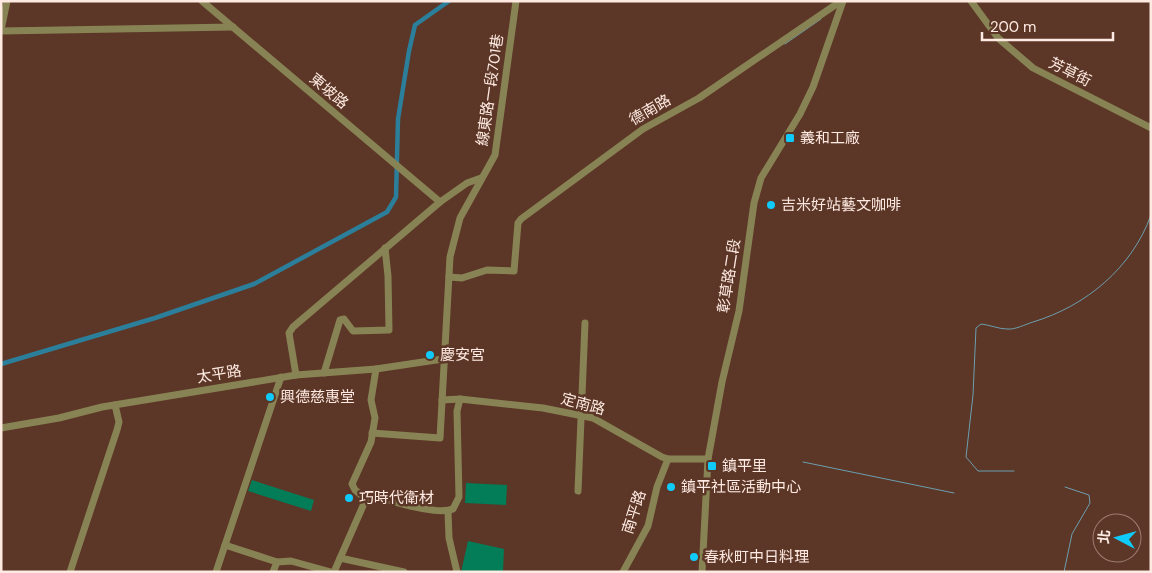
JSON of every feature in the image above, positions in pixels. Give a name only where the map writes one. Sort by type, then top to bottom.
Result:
[{"type":"street","points":[[7,1],[1,30],[233,27]]},
{"type":"street","name":"東坡路","points":[[202,1],[440,202]]},
{"type":"street","name":"線東路一段701巷","points":[[372,433],[440,438],[450,257],[460,218],[495,155],[516,1]]},
{"type":"street","name":"德南路","points":[[449,277],[462,278],[487,270],[514,271],[518,222],[521,219],[643,129],[699,98],[842,1]]},
{"type":"street","name":"彰草路二段","points":[[702,572],[708,459],[722,382],[739,311],[757,189],[761,178],[810,93],[842,1]]},
{"type":"street","name":"芳草街","points":[[971,1],[998,38],[1033,68],[1151,128]]},
{"type":"street","points":[[296,375],[289,333],[440,202],[466,183],[481,178]]},
{"type":"street","points":[[324,373],[340,320],[344,319],[353,330],[389,330],[388,276],[385,248]]},
{"type":"street","points":[[578,491],[584,323]]},
{"type":"street","name":"太平路","points":[[1,428],[59,418],[115,405],[281,377],[376,369],[443,359]]},
{"type":"street","points":[[366,499],[355,490],[352,484],[371,442],[375,418],[371,400],[376,369]]},
{"type":"street","points":[[216,572],[281,377]]},
{"type":"street","points":[[226,545],[277,562],[291,561],[333,572],[366,499],[371,496],[448,512],[453,509],[458,497],[457,411],[460,399]]},
{"type":"street","name":"定南路","points":[[442,400],[460,399],[543,408],[582,416],[601,421],[642,447],[668,459],[708,459]]},
{"type":"street","points":[[70,572],[118,430],[119,422],[115,405]]},
{"type":"street","name":"南平路","points":[[623,572],[648,526],[657,486],[668,459]]},
{"type":"street","points":[[448,512],[449,538],[457,572]]},
{"type":"street","points":[[340,558],[404,572]]},
{"type":"street","points":[[273,572],[277,562]]},
{"type":"green space","points":[[252,480],[314,500],[311,511],[248,491]]},
{"type":"green space","points":[[466,483],[507,485],[506,505],[465,503]]},
{"type":"green space","points":[[468,541],[504,549],[503,572],[461,572]]},
{"type":"waterway","points":[[1,364],[155,318],[254,284],[387,212],[396,197],[398,119],[415,25],[449,1]]},
{"type":"waterway","points":[[785,44],[821,19]]},
{"type":"waterway","points":[[1014,471],[978,471],[966,457],[973,395],[976,328],[981,324],[1004,329],[1017,328],[1053,315],[1089,295],[1105,282],[1132,252],[1143,234],[1151,215]]},
{"type":"waterway","points":[[803,462],[954,493]]},
{"type":"waterway","points":[[1064,572],[1072,534],[1090,503],[1089,495],[1065,487]]},
{"type":"place","name":"義和工廠","points":[[790,138]]},
{"type":"place","name":"吉米好站藝文咖啡","points":[[771,205]]},
{"type":"place","name":"慶安宮","points":[[430,355]]},
{"type":"place","name":"興德慈惠堂","points":[[270,397]]},
{"type":"place","name":"鎮平里","points":[[712,466]]},
{"type":"place","name":"鎮平社區活動中心","points":[[671,487]]},
{"type":"place","name":"巧時代衛材","points":[[349,498]]},
{"type":"place","name":"春秋町中日料理","points":[[694,557]]}]
